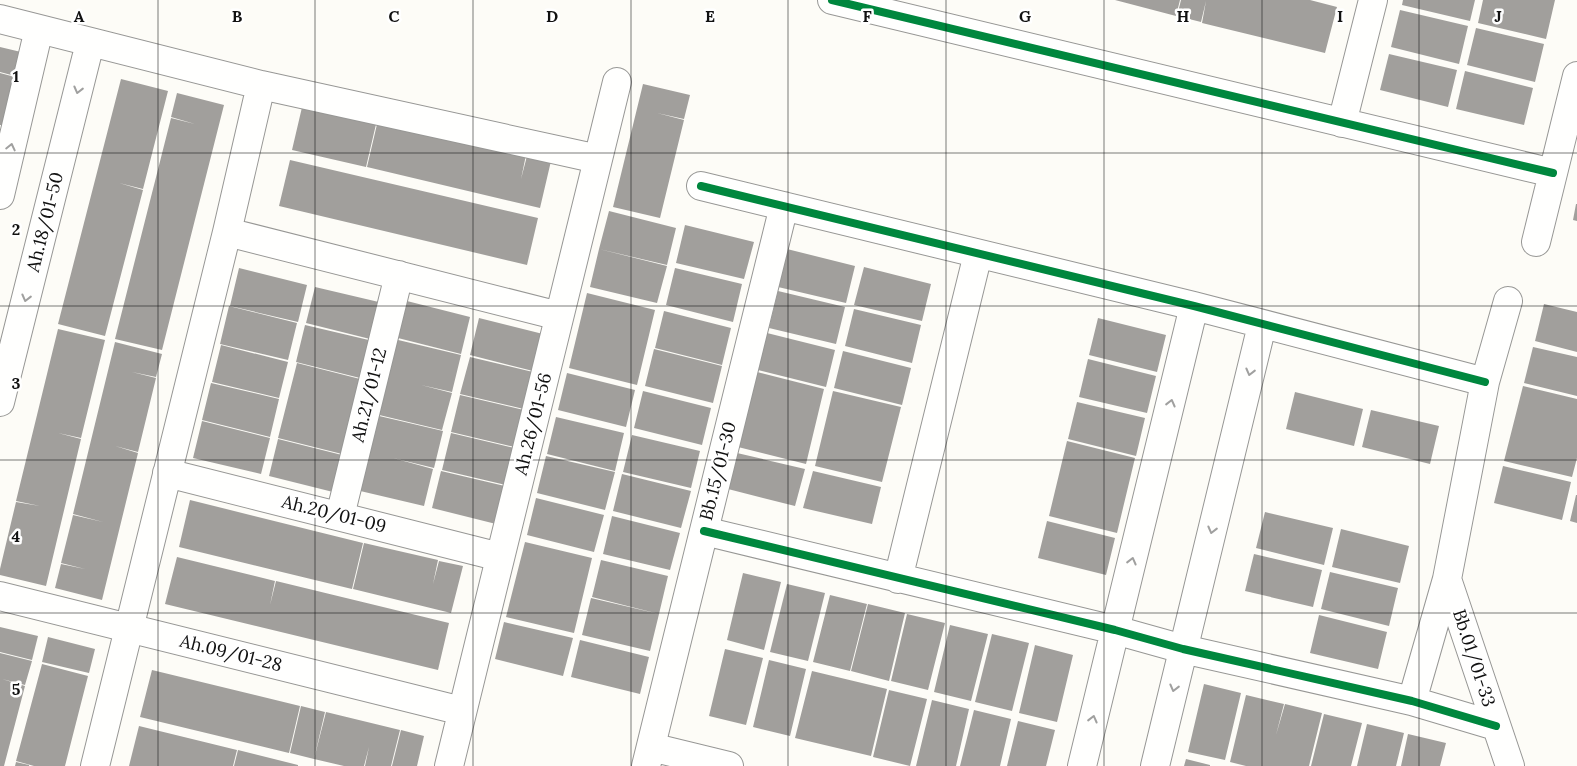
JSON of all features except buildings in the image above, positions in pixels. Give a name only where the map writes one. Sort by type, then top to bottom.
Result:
[{"type":"street","points":[[832,0],[1553,173]]},
{"type":"street","points":[[1342,123],[1373,0]]},
{"type":"street","points":[[0,19],[261,85],[598,159]]},
{"type":"street","points":[[0,195],[39,29]]},
{"type":"street","name":"Ah.18/01-50","points":[[0,402],[90,43]]},
{"type":"street","points":[[1536,242],[1577,76]]},
{"type":"street","name":"Ah.26/01-56","points":[[449,766],[617,82]]},
{"type":"street","points":[[95,766],[227,232],[261,85]]},
{"type":"street","points":[[701,186],[1194,306],[1485,382]]},
{"type":"street","name":"Bb.15/01-30","points":[[649,757],[784,206]]},
{"type":"street","points":[[227,232],[559,316]]},
{"type":"street","points":[[898,579],[978,254]]},
{"type":"street","name":"Ah.21/01-12","points":[[340,516],[399,275]]},
{"type":"street","points":[[1412,701],[1447,579],[1485,382],[1508,301]]},
{"type":"street","points":[[1082,766],[1194,306]]},
{"type":"street","points":[[1155,766],[1262,325]]},
{"type":"street","name":"Ah.20/01-09","points":[[167,473],[500,557]]},
{"type":"street","points":[[704,531],[1115,630],[1183,649],[1412,701],[1496,726]]},
{"type":"street","name":"Bb.01/01-33","points":[[1447,579],[1510,766]]},
{"type":"street","name":"Ah.09/01-28","points":[[0,596],[462,711]]},
{"type":"street","points":[[649,757],[729,766]]},
{"type":"cycle path","points":[[832,0],[1553,173]]},
{"type":"cycle path","points":[[701,186],[1194,306],[1485,382]]},
{"type":"cycle path","points":[[704,531],[1115,630],[1183,649],[1412,701],[1496,726]]}]
